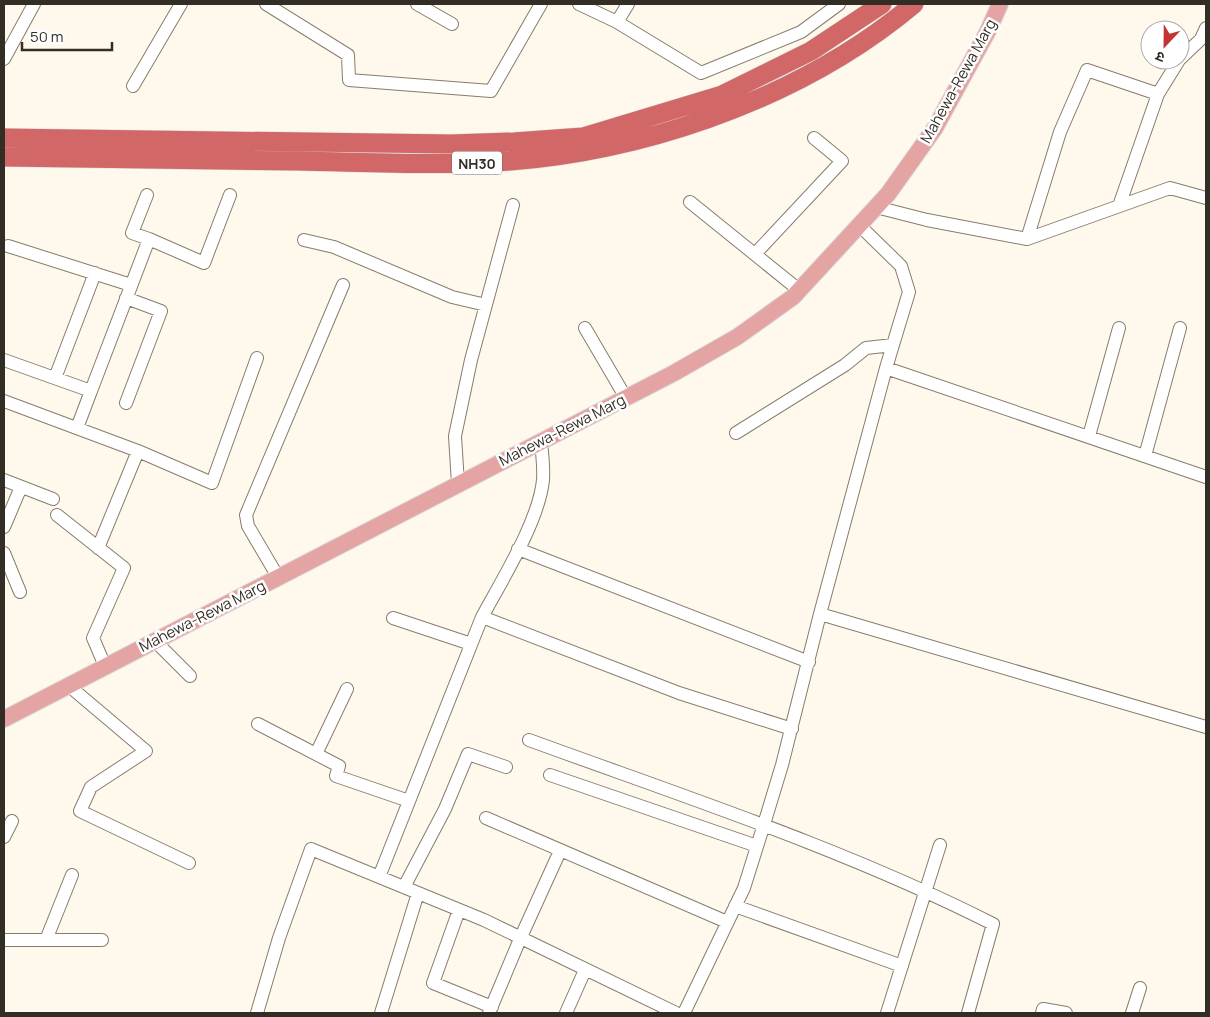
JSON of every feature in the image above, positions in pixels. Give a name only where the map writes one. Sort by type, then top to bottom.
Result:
[{"type":"highway","name":"NH30","points":[[4,138],[451,144],[583,137],[722,95],[811,51],[882,4]]},
{"type":"highway","name":"NH30","points":[[4,157],[475,163],[566,155],[645,137],[721,115],[793,84],[852,51],[914,4]]},
{"type":"main road","name":"Mahewa-Rewa Marg","points":[[4,718],[626,398],[736,337],[799,290],[888,194],[935,128],[994,9]]},
{"type":"street","points":[[4,59],[34,4]]},
{"type":"street","points":[[133,86],[181,4]]},
{"type":"street","points":[[266,4],[348,55],[349,80],[491,91],[541,4]]},
{"type":"street","points":[[417,4],[452,24]]},
{"type":"street","points":[[579,4],[617,22],[701,72],[801,32],[839,4]]},
{"type":"street","points":[[617,22],[628,4]]},
{"type":"street","points":[[1190,50],[1205,36]]},
{"type":"street","points":[[1027,239],[1060,132],[1087,70],[1158,94]]},
{"type":"street","points":[[1119,206],[1158,94],[1171,70]]},
{"type":"street","points":[[755,254],[842,161],[814,138]]},
{"type":"street","points":[[876,207],[927,220],[1027,239],[1170,188],[1206,198]]},
{"type":"street","points":[[147,195],[132,233],[204,263],[230,195]]},
{"type":"street","points":[[690,202],[799,290]]},
{"type":"street","points":[[458,484],[455,436],[471,360],[513,204]]},
{"type":"street","points":[[684,1013],[735,906],[764,825],[792,729],[820,614],[886,368],[909,292],[901,266],[859,225]]},
{"type":"street","points":[[77,428],[149,239]]},
{"type":"street","points":[[304,240],[334,247],[452,298],[486,304]]},
{"type":"street","points":[[8,246],[132,284]]},
{"type":"street","points":[[54,378],[94,273]]},
{"type":"street","points":[[278,577],[248,526],[246,515],[343,285]]},
{"type":"street","points":[[126,298],[161,311],[126,403]]},
{"type":"street","points":[[585,328],[626,398]]},
{"type":"street","points":[[1089,436],[1119,328]]},
{"type":"street","points":[[1145,456],[1180,328]]},
{"type":"street","points":[[736,433],[846,365],[866,348],[893,345]]},
{"type":"street","points":[[4,401],[138,451],[212,483],[257,358]]},
{"type":"street","points":[[4,360],[90,391]]},
{"type":"street","points":[[886,368],[1206,477]]},
{"type":"street","points":[[379,877],[482,617],[518,549],[534,512],[543,480],[541,441]]},
{"type":"street","points":[[98,548],[138,451]]},
{"type":"street","points":[[4,480],[53,499]]},
{"type":"street","points":[[4,527],[21,487]]},
{"type":"street","points":[[57,515],[124,568],[93,638],[105,666]]},
{"type":"street","points":[[518,549],[809,662]]},
{"type":"street","points":[[4,553],[20,592]]},
{"type":"street","points":[[820,614],[1206,726]]},
{"type":"street","points":[[482,617],[680,693],[792,729]]},
{"type":"street","points":[[393,618],[471,644]]},
{"type":"street","points":[[155,640],[190,676]]},
{"type":"street","points":[[68,685],[146,751],[91,787],[80,811],[188,863]]},
{"type":"street","points":[[316,754],[347,689]]},
{"type":"street","points":[[258,724],[339,766],[336,776],[409,802]]},
{"type":"street","points":[[529,740],[764,825],[926,890],[993,924],[968,1013]]},
{"type":"street","points":[[404,887],[446,808],[468,754],[506,767]]},
{"type":"street","points":[[550,775],[757,846]]},
{"type":"street","points":[[486,818],[728,922]]},
{"type":"street","points":[[4,837],[12,821]]},
{"type":"street","points":[[887,1013],[940,845]]},
{"type":"street","points":[[257,1013],[279,938],[311,849],[459,910],[676,1013]]},
{"type":"street","points":[[459,910],[433,983],[491,1010],[520,939],[560,851]]},
{"type":"street","points":[[46,940],[72,875]]},
{"type":"street","points":[[381,1013],[418,893]]},
{"type":"street","points":[[735,906],[902,966]]},
{"type":"street","points":[[4,940],[102,940]]},
{"type":"street","points":[[566,1013],[585,970]]},
{"type":"street","points":[[1132,1013],[1140,988]]},
{"type":"street","points":[[1042,1013],[1043,1009],[1066,1013]]}]
